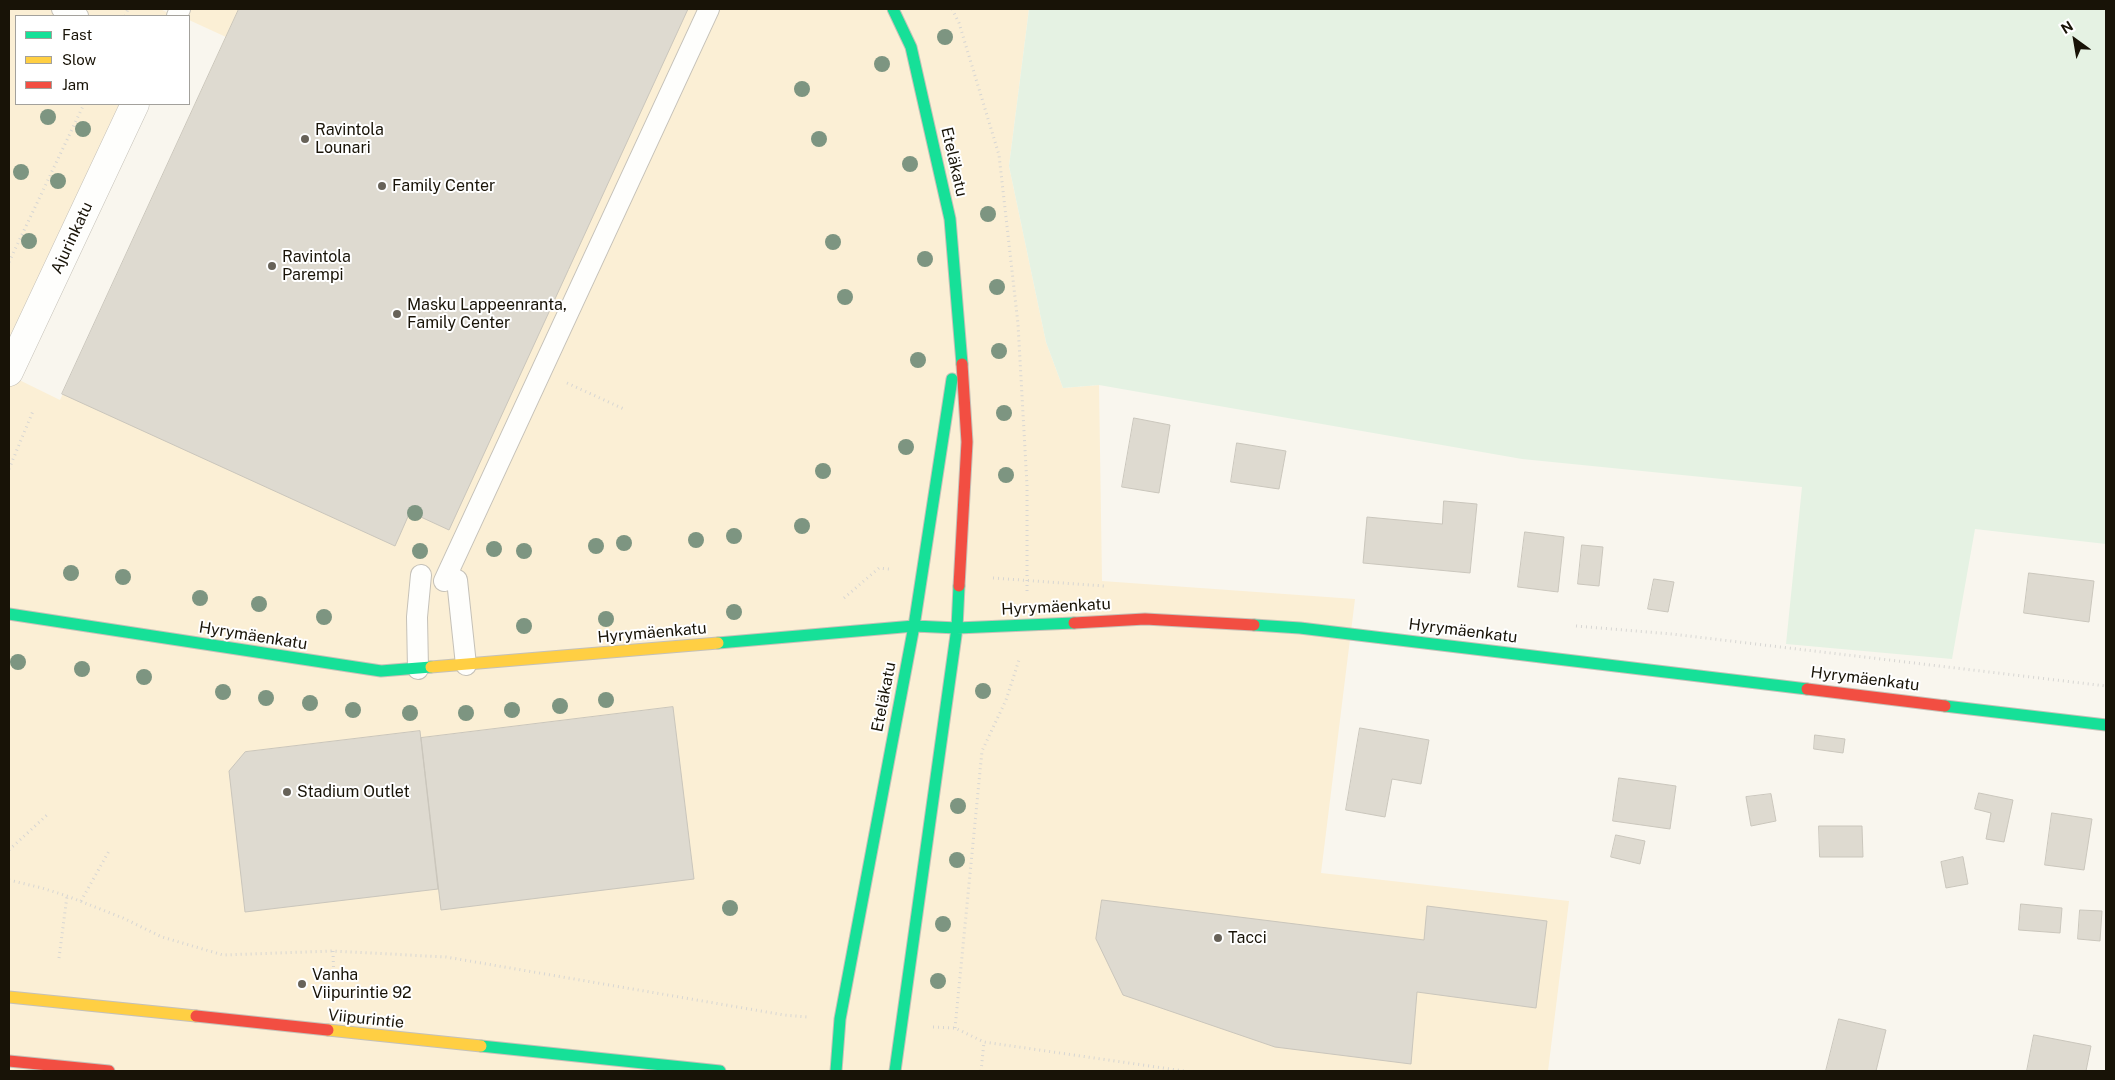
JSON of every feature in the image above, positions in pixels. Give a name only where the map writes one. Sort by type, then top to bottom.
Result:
[{"type":"main road","name":"Eteläkatu","points":[[893,9],[911,47],[950,218],[960,328],[967,442],[957,628],[895,1071]]},
{"type":"main road","name":"Eteläkatu","points":[[836,1071],[840,1019],[914,626],[960,328]]},
{"type":"main road","name":"Hyrymäenkatu","points":[[9,614],[382,672],[914,626],[957,628],[1027,626],[1145,619],[1300,628],[2106,725]]},
{"type":"main road","name":"Viipurintie","points":[[9,997],[720,1071]]},
{"type":"main road","points":[[9,1061],[109,1071]]},
{"type":"street","name":"Ajurinkatu","points":[[9,372],[135,105]]},
{"type":"lane","points":[[62,9],[76,15]]},
{"type":"lane","points":[[466,665],[451,581],[541,371],[709,9]]},
{"type":"lane","points":[[418,669],[416,617],[420,575]]},
{"type":"path","points":[[952,9],[959,23],[999,155],[1018,324],[1027,485],[1027,626],[1019,660],[1006,700],[982,751],[955,1028]]},
{"type":"path","points":[[9,262],[84,105]]},
{"type":"path","points":[[541,371],[626,410]]},
{"type":"path","points":[[9,469],[33,411]]},
{"type":"path","points":[[836,601],[845,598],[879,568],[922,574]]},
{"type":"path","points":[[960,576],[1027,580]]},
{"type":"path","points":[[9,850],[47,814]]},
{"type":"path","points":[[81,901],[109,851]]},
{"type":"path","points":[[9,880],[67,896],[162,937],[223,955],[333,951],[446,957],[784,1015],[840,1019]]},
{"type":"path","points":[[59,958],[67,896]]},
{"type":"path","points":[[333,951],[334,986]]},
{"type":"path","points":[[902,1027],[955,1028],[984,1042],[1184,1071]]},
{"type":"path","points":[[981,1071],[984,1042]]},
{"type":"shaded area","points":[[9,9],[160,9],[173,15],[15,15],[15,105],[136,105],[9,374]]},
{"type":"shaded area","points":[[164,9],[1029,9],[1009,166],[1046,342],[1063,388],[1099,385],[1102,581],[1355,599],[1321,873],[1569,901],[1548,1071],[9,1071],[9,375],[60,400],[226,37],[190,20],[190,15],[178,15]]},
{"type":"green space","points":[[1029,9],[2106,9],[2106,544],[1975,529],[1952,659],[1786,644],[1802,487],[1522,459],[1099,385],[1063,388],[1046,342],[1009,166]]},
{"type":"building","name":"Family Center","points":[[239,9],[688,9],[449,530],[410,512],[395,546],[62,394]]},
{"type":"building","points":[[1134,418],[1170,425],[1159,493],[1122,487]]},
{"type":"building","points":[[1237,443],[1286,451],[1279,489],[1231,482]]},
{"type":"building","points":[[1444,501],[1477,504],[1470,573],[1363,563],[1367,517],[1442,524]]},
{"type":"building","points":[[1525,532],[1564,537],[1558,592],[1518,587]]},
{"type":"building","points":[[1582,545],[1603,547],[1599,586],[1578,584]]},
{"type":"building","points":[[2029,573],[2094,581],[2089,622],[2024,613]]},
{"type":"building","points":[[1654,579],[1674,582],[1668,612],[1648,609]]},
{"type":"building","points":[[673,707],[694,879],[441,910],[421,738]]},
{"type":"building","points":[[1360,728],[1429,740],[1421,784],[1392,779],[1385,817],[1346,810]]},
{"type":"building","points":[[420,731],[438,889],[245,912],[229,771],[245,752]]},
{"type":"building","points":[[1815,735],[1845,739],[1843,753],[1814,749]]},
{"type":"building","points":[[1619,778],[1676,786],[1670,829],[1613,821]]},
{"type":"building","points":[[1979,793],[2013,800],[2004,842],[1986,839],[1991,813],[1975,809]]},
{"type":"building","points":[[1771,794],[1776,821],[1751,826],[1746,797]]},
{"type":"building","points":[[2052,813],[2092,819],[2084,870],[2045,865]]},
{"type":"building","points":[[1819,826],[1862,826],[1863,857],[1820,857]]},
{"type":"building","points":[[1616,835],[1645,841],[1640,864],[1611,857]]},
{"type":"building","points":[[1963,857],[1968,884],[1946,888],[1941,862]]},
{"type":"building","points":[[1102,900],[1424,940],[1427,906],[1547,921],[1536,1008],[1417,992],[1411,1064],[1275,1047],[1123,995],[1096,939]]},
{"type":"building","points":[[2021,904],[2062,908],[2060,933],[2019,930]]},
{"type":"building","points":[[2080,910],[2102,911],[2100,941],[2078,939]]},
{"type":"building","points":[[1839,1019],[1886,1030],[1876,1071],[1826,1071]]},
{"type":"building","points":[[2034,1035],[2091,1046],[2086,1071],[2027,1071]]},
{"type":"traffic: fast","points":[[893,9],[911,47],[950,219],[962,364]]},
{"type":"traffic: fast","points":[[836,1071],[840,1019],[914,626],[952,379]]},
{"type":"traffic: fast","points":[[895,1071],[957,628],[959,586]]},
{"type":"traffic: fast","points":[[9,614],[381,671],[431,667]]},
{"type":"traffic: fast","points":[[718,643],[914,626],[957,628],[1074,623]]},
{"type":"traffic: fast","points":[[1254,625],[1300,628],[1807,689]]},
{"type":"traffic: fast","points":[[1945,706],[2106,725]]},
{"type":"traffic: fast","points":[[481,1046],[720,1071]]},
{"type":"traffic: slow","points":[[431,667],[718,643]]},
{"type":"traffic: slow","points":[[9,997],[196,1016]]},
{"type":"traffic: slow","points":[[328,1030],[481,1046]]},
{"type":"traffic: jam","points":[[959,586],[967,442],[962,364]]},
{"type":"traffic: jam","points":[[1074,623],[1145,619],[1254,625]]},
{"type":"traffic: jam","points":[[1807,689],[1945,706]]},
{"type":"traffic: jam","points":[[196,1016],[328,1030]]},
{"type":"traffic: jam","points":[[9,1061],[109,1071]]},
{"type":"place","name":"Ravintola Lounari","points":[[305,139]]},
{"type":"place","name":"Family Center","points":[[382,186]]},
{"type":"place","name":"Ravintola Parempi","points":[[272,266]]},
{"type":"place","name":"Masku Lappeenranta, Family Center","points":[[397,314]]},
{"type":"place","name":"Stadium Outlet","points":[[287,792]]},
{"type":"place","name":"Tacci","points":[[1218,938]]},
{"type":"place","name":"Vanha Viipurintie 92","points":[[302,984]]}]
